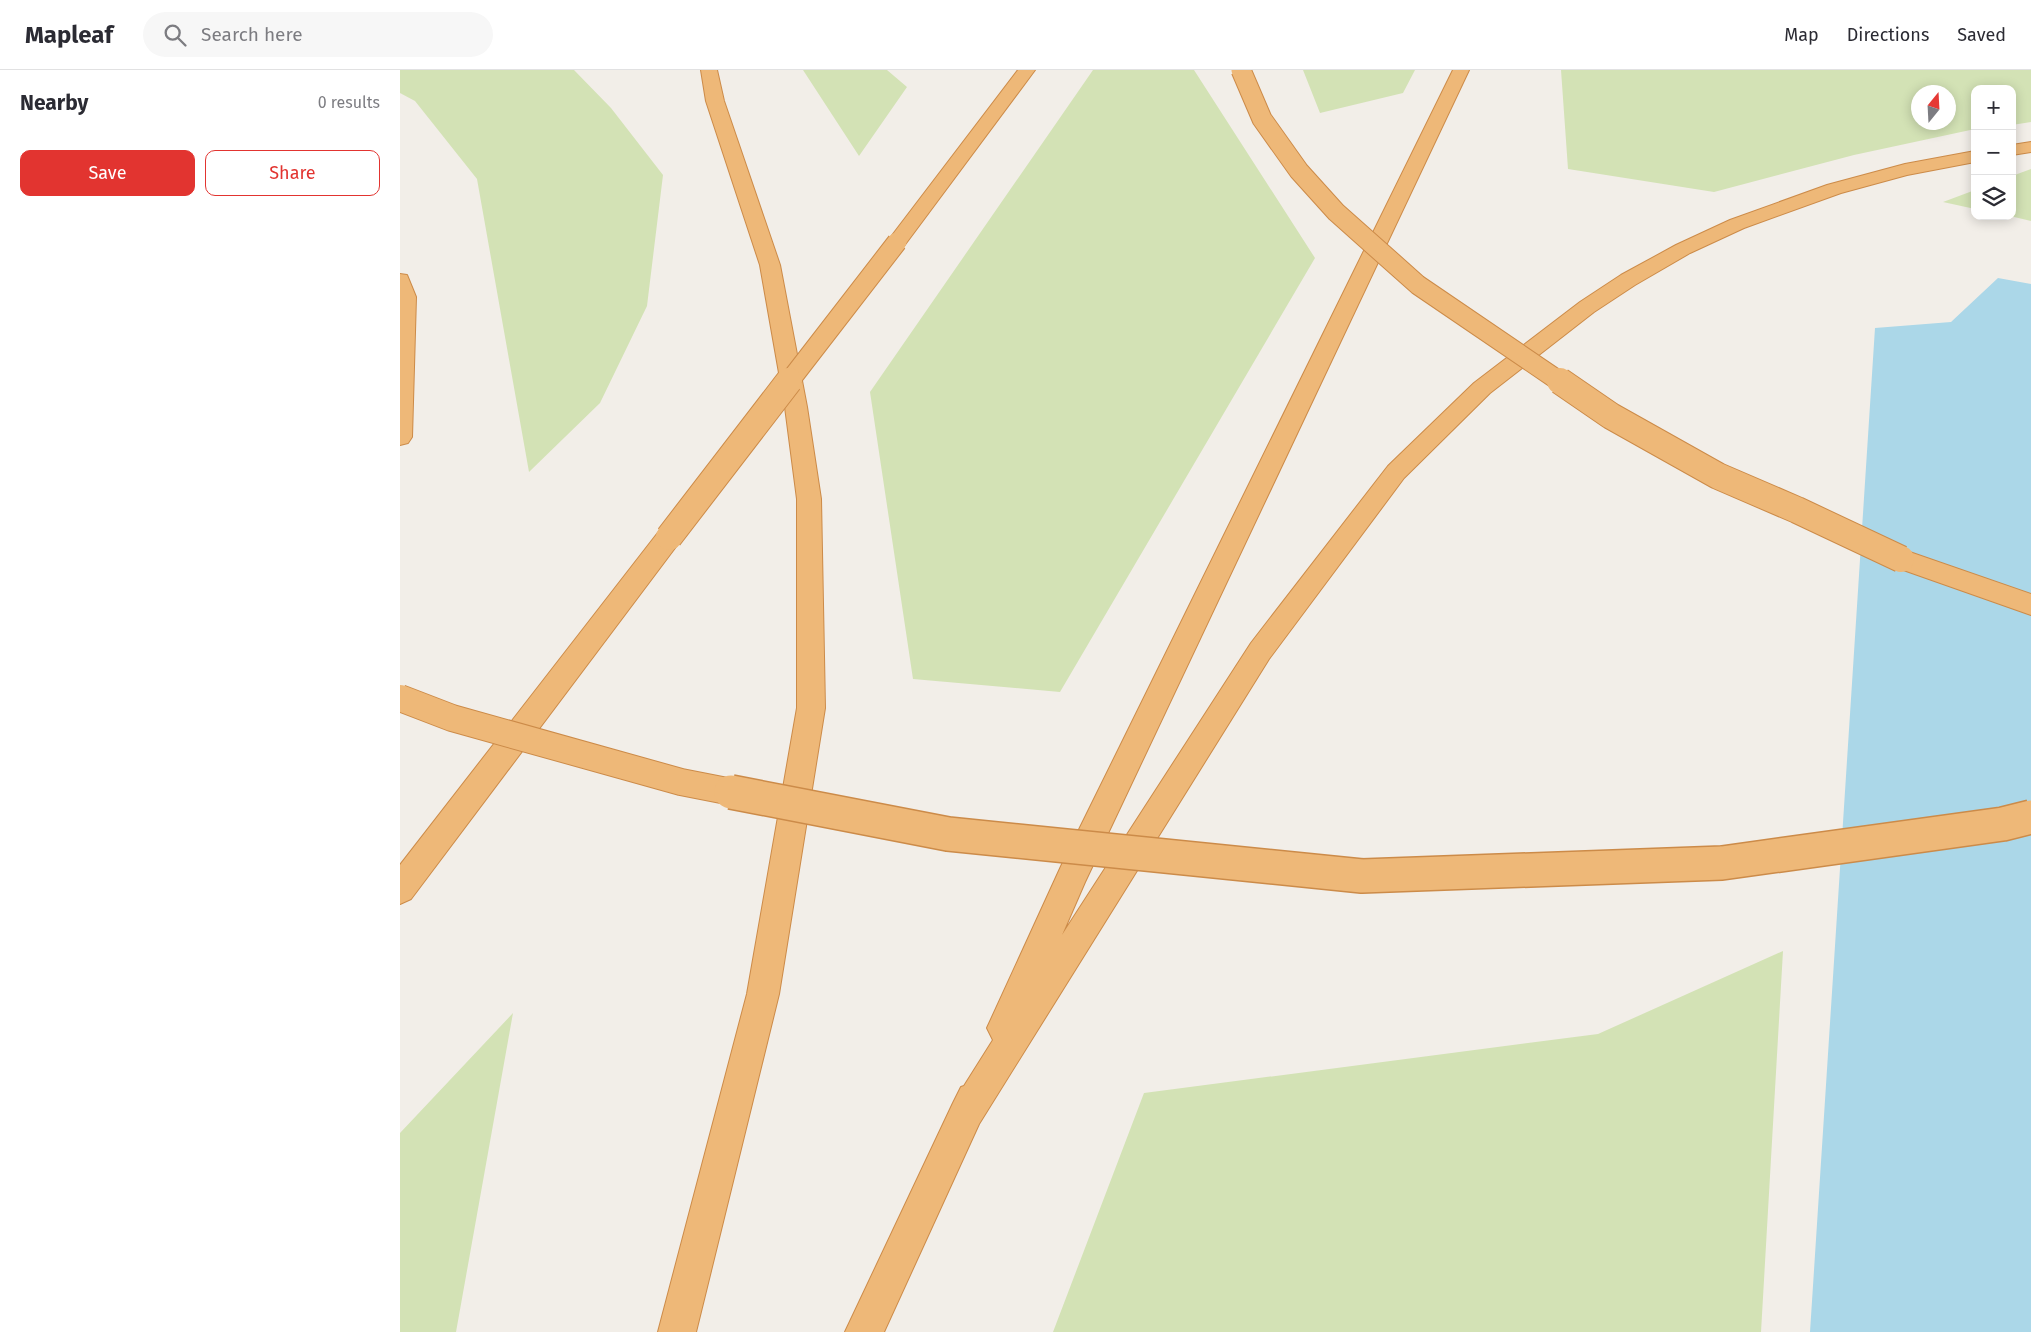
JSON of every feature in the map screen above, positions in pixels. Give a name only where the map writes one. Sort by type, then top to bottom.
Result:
[{"type":"highway","points":[[677,1332],[763,994],[812,708],[809,499],[796,407],[770,265],[715,101],[709,70]]},
{"type":"highway","points":[[400,889],[1027,70]]},
{"type":"highway","points":[[1241,70],[1262,119],[1300,171],[1336,212],[1418,284],[1492,336],[1611,416],[1718,476],[1798,510],[1901,559],[2031,605]]},
{"type":"highway","points":[[864,1332],[965,1115],[1078,863],[1461,70]]},
{"type":"highway","points":[[2016,149],[2031,147]]},
{"type":"highway","points":[[965,1115],[1260,652],[1396,472],[1482,388],[1587,307],[1628,280],[1683,250],[1737,224],[1771,210],[1834,189],[1905,170],[1971,157]]},
{"type":"highway","points":[[400,280],[406,297],[400,437]]},
{"type":"highway","points":[[400,698],[452,718],[681,782],[948,834],[1362,876],[1722,863],[2003,824],[2031,817]]},
{"type":"green space","points":[[400,70],[574,70],[611,108],[663,175],[647,306],[600,403],[529,472],[477,179],[415,101],[400,93]]},
{"type":"green space","points":[[803,70],[887,70],[907,87],[859,156]]},
{"type":"green space","points":[[1093,70],[1194,70],[1315,258],[1060,692],[913,679],[870,392]]},
{"type":"green space","points":[[1303,70],[1415,70],[1403,93],[1320,113]]},
{"type":"green space","points":[[1561,70],[2031,70],[2031,122],[2016,124],[2016,85],[1971,85],[1971,130],[1854,155],[1714,192],[1568,169]]},
{"type":"green space","points":[[2031,169],[2031,221],[2016,217],[2016,175]]},
{"type":"green space","points":[[1971,192],[1971,208],[1943,202]]},
{"type":"green space","points":[[1783,951],[1761,1332],[1053,1332],[1144,1093],[1598,1034]]},
{"type":"green space","points":[[513,1013],[456,1332],[400,1332],[400,1133]]},
{"type":"water","points":[[1998,278],[2031,284],[2031,1332],[1810,1332],[1875,328],[1951,322]]}]
